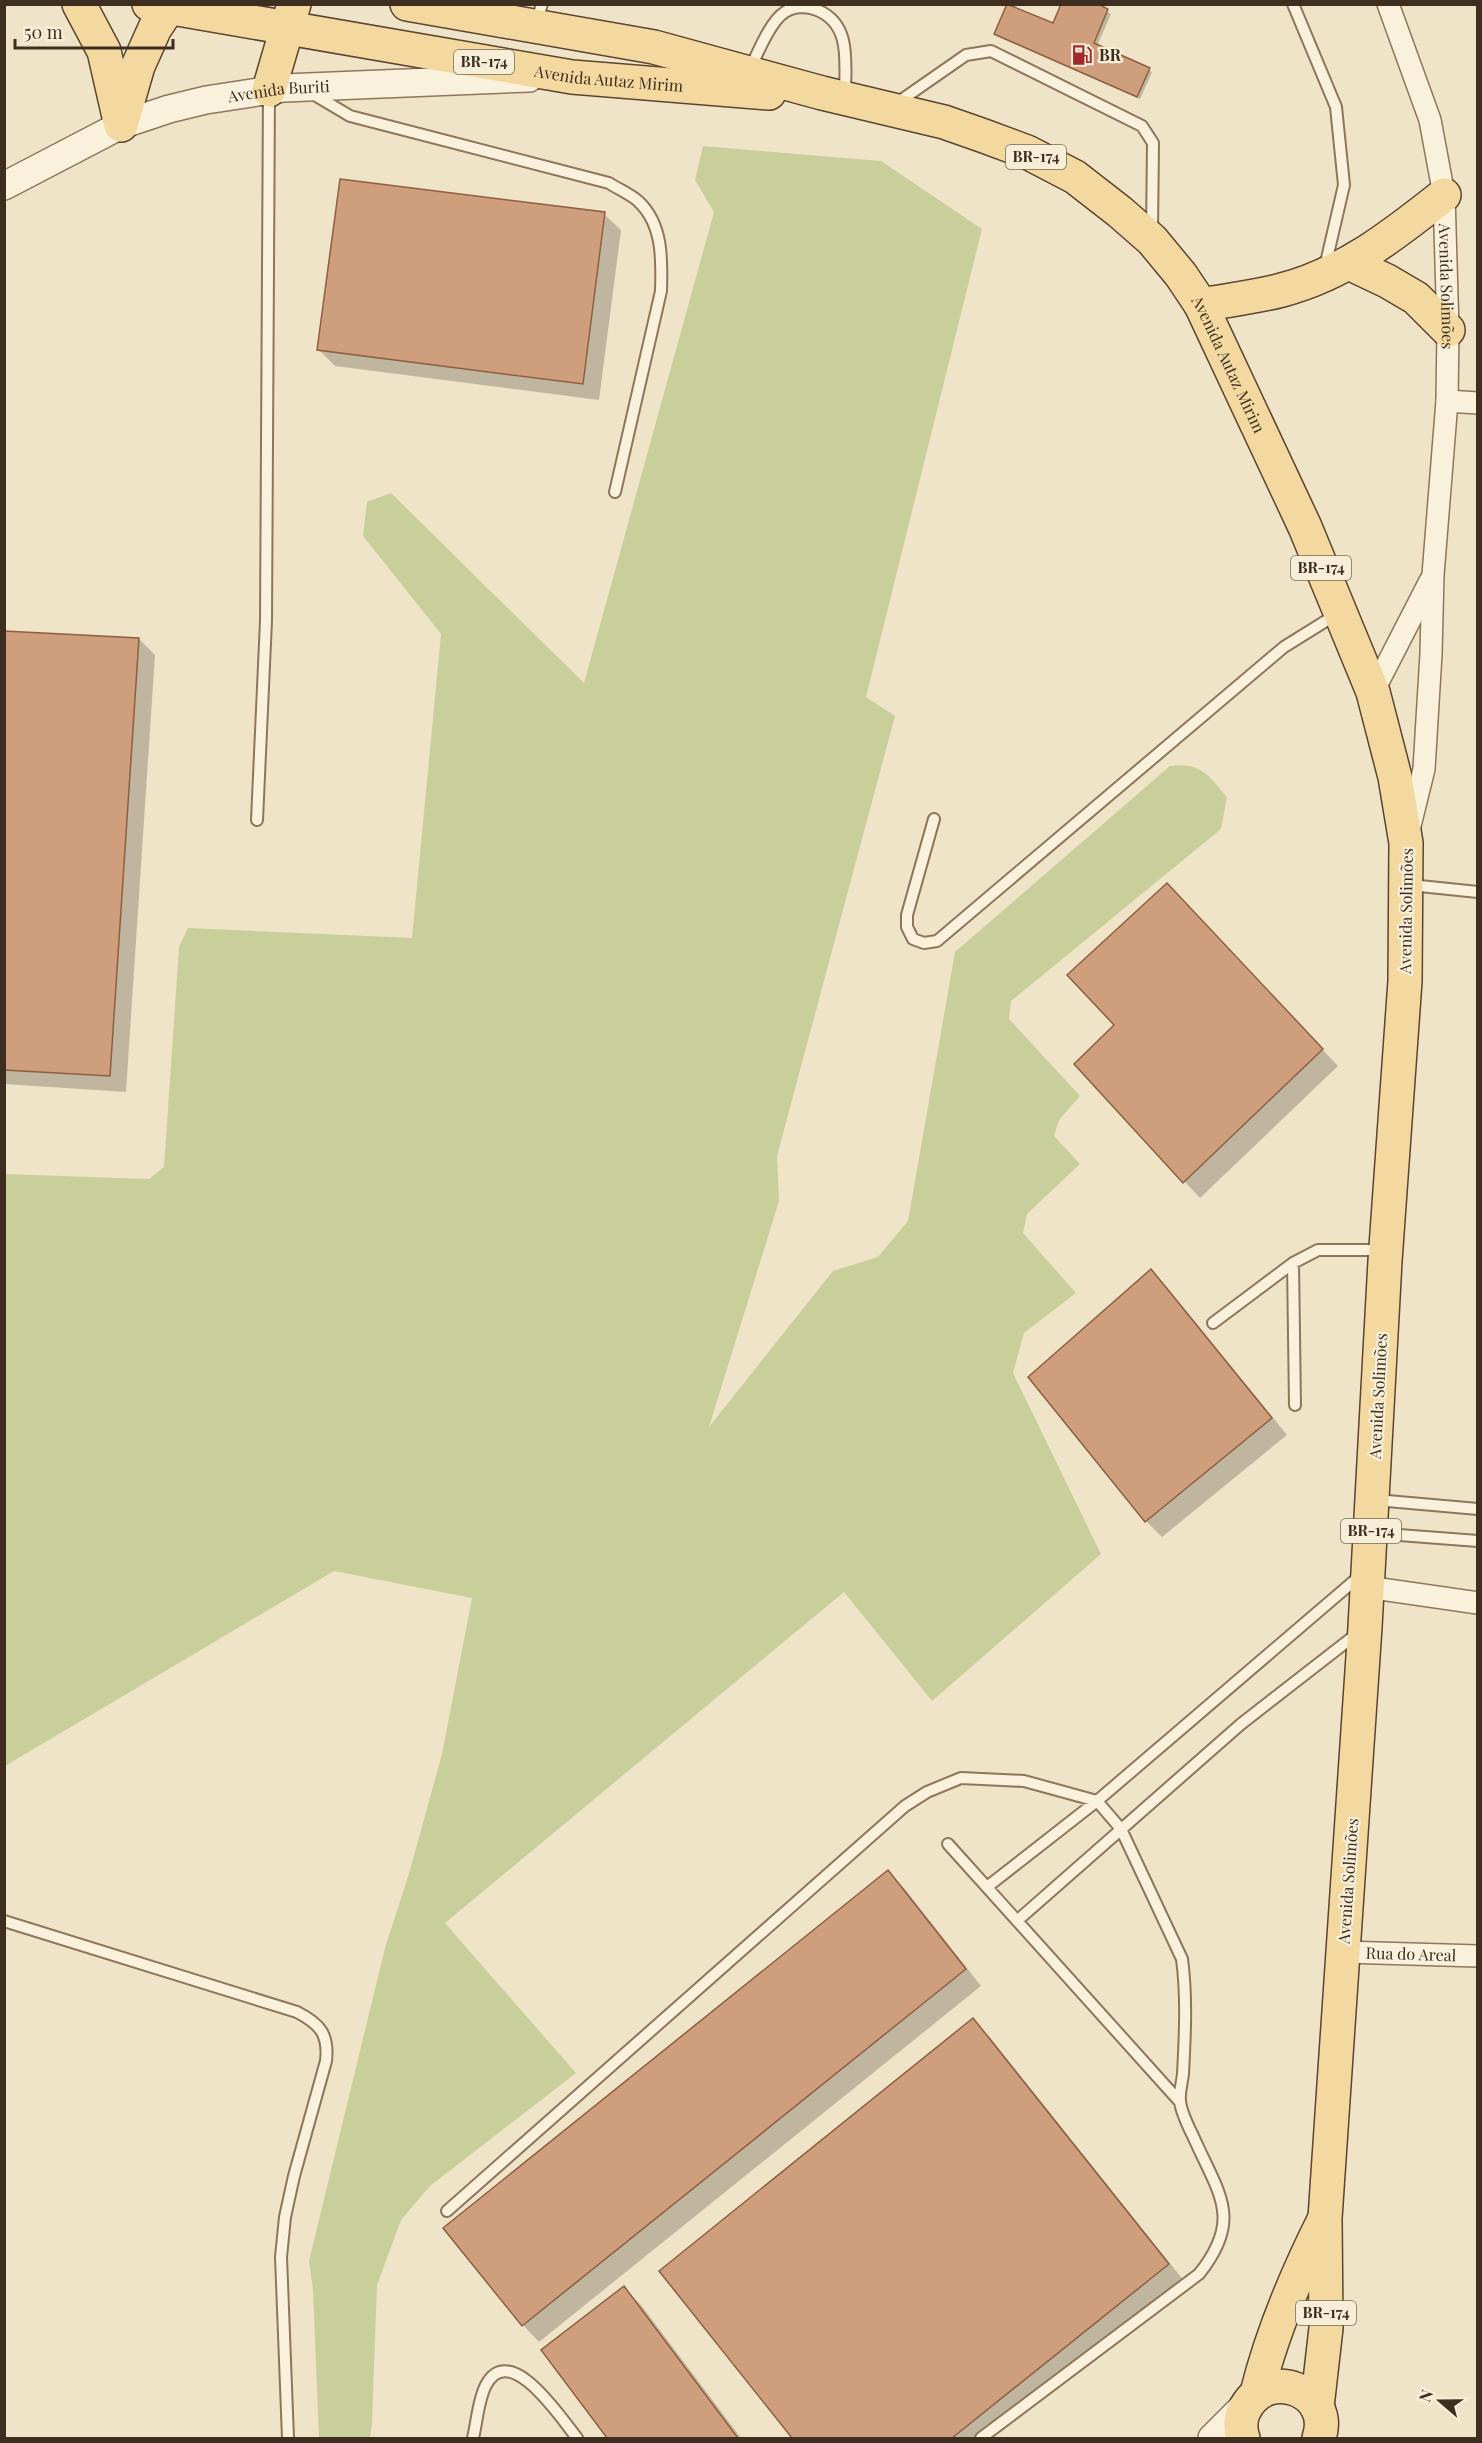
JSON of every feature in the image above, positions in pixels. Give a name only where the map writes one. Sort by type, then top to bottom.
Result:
[{"type":"main road","points":[[79,4],[104,51],[121,125]]},
{"type":"main road","name":"Avenida Autaz Mirim","points":[[407,4],[538,16],[748,73],[944,122],[1027,152],[1075,177],[1152,240],[1201,305],[1305,527],[1373,692],[1395,777],[1406,843]]},
{"type":"main road","points":[[121,125],[138,66],[163,6]]},
{"type":"main road","name":"Avenida Autaz Mirim","points":[[163,6],[290,17],[572,77],[732,91],[833,95]]},
{"type":"main road","points":[[269,90],[290,17]]},
{"type":"main road","points":[[1201,305],[1282,290],[1336,269],[1398,231],[1444,195]]},
{"type":"main road","points":[[1336,269],[1387,281],[1416,298],[1448,330]]},
{"type":"main road","name":"Avenida Solimões","points":[[1318,2423],[1326,2328],[1325,2218],[1405,981],[1406,843]]},
{"type":"main road","name":"Avenida Solimões","points":[[1253,2397],[1290,2291],[1325,2218]]},
{"type":"main road","name":"BR-174","points":[[1243,2439],[1240,2432],[1242,2416],[1253,2397],[1273,2386],[1290,2386],[1306,2394],[1318,2423]]},
{"type":"street","name":"Avenida Solimões","points":[[1388,4],[1430,120],[1444,195],[1448,330],[1447,401],[1433,575],[1424,769],[1406,843]]},
{"type":"street","name":"Avenida Buriti","points":[[4,186],[121,125],[197,102],[302,87],[572,77]]},
{"type":"street","points":[[1447,401],[1478,403]]},
{"type":"street","name":"Avenida Solimões","points":[[1373,692],[1433,575]]},
{"type":"street","points":[[1367,1578],[1478,1603]]},
{"type":"street","name":"Rua do Areal","points":[[1343,1952],[1478,1956]]},
{"type":"street","points":[[1212,2439],[1253,2397]]},
{"type":"lane","points":[[1293,4],[1336,107],[1344,185],[1336,269]]},
{"type":"lane","points":[[748,73],[775,21],[785,12],[800,7],[812,8],[826,14],[837,23],[846,45],[833,95]]},
{"type":"lane","points":[[890,109],[966,55],[991,51],[1142,126],[1153,143],[1152,240]]},
{"type":"lane","points":[[302,87],[350,116],[609,183],[638,201],[657,230],[662,260],[662,291],[615,492]]},
{"type":"lane","points":[[257,820],[266,621],[269,90]]},
{"type":"lane","points":[[934,819],[907,915],[907,927],[913,939],[924,942],[937,941],[1284,648],[1340,612]]},
{"type":"lane","points":[[1406,885],[1478,892]]},
{"type":"lane","points":[[1213,1323],[1293,1263],[1318,1250],[1386,1250]]},
{"type":"lane","points":[[1293,1263],[1295,1405]]},
{"type":"lane","points":[[1372,1500],[1478,1509]]},
{"type":"lane","points":[[1371,1533],[1478,1541]]},
{"type":"lane","points":[[987,1887],[1097,1801],[1367,1578]]},
{"type":"lane","points":[[1018,1920],[1241,1724],[1365,1627]]},
{"type":"lane","points":[[447,2211],[905,1806],[927,1792],[961,1778],[1023,1781],[1097,1801],[1121,1829],[1182,1959],[1185,2009],[1183,2074],[1179,2102]]},
{"type":"lane","points":[[948,1844],[1179,2102],[1221,2201],[1225,2222],[1214,2255],[1199,2274],[981,2439]]},
{"type":"lane","points":[[4,1921],[297,2012],[314,2020],[322,2031],[328,2046],[326,2061],[294,2176],[285,2217],[281,2257],[288,2439]]},
{"type":"lane","points":[[473,2439],[485,2386],[491,2378],[500,2373],[514,2372],[533,2385],[577,2439]]},
{"type":"green space","points":[[703,146],[881,161],[982,229],[866,697],[895,716],[777,1156],[779,1201],[709,1427],[833,1271],[878,1257],[908,1221],[955,952],[1170,766],[1181,765],[1197,768],[1209,776],[1227,797],[1221,829],[1011,1001],[1009,1019],[1080,1096],[1059,1120],[1054,1136],[1080,1164],[1027,1214],[1023,1233],[1076,1293],[1024,1333],[1013,1373],[1101,1554],[932,1701],[844,1592],[445,1923],[576,2073],[430,2186],[401,2220],[377,2285],[370,2438],[319,2438],[313,2290],[309,2261],[385,1948],[410,1870],[442,1754],[472,1598],[334,1571],[5,1766],[5,1174],[149,1179],[164,1167],[179,947],[188,928],[412,938],[441,634],[363,536],[367,502],[391,493],[584,683],[714,212],[695,180]]},
{"type":"building","name":"BR","points":[[1007,4],[1053,23],[1061,4],[1098,4],[1108,9],[1094,43],[1150,68],[1137,97],[994,34]]},
{"type":"building","points":[[340,179],[605,212],[583,384],[317,350]]},
{"type":"building","points":[[4,631],[139,638],[110,1076],[4,1070]]},
{"type":"building","points":[[1167,883],[1323,1049],[1183,1183],[1074,1064],[1114,1025],[1067,975]]},
{"type":"building","points":[[1151,1269],[1272,1418],[1145,1522],[1028,1377]]},
{"type":"building","points":[[888,1870],[966,1969],[522,2326],[443,2228]]},
{"type":"building","points":[[973,2018],[1169,2264],[952,2438],[792,2438],[659,2271]]},
{"type":"building","points":[[624,2286],[738,2438],[607,2438],[541,2350]]},
{"type":"place","name":"BR","points":[[1082,55]]}]
